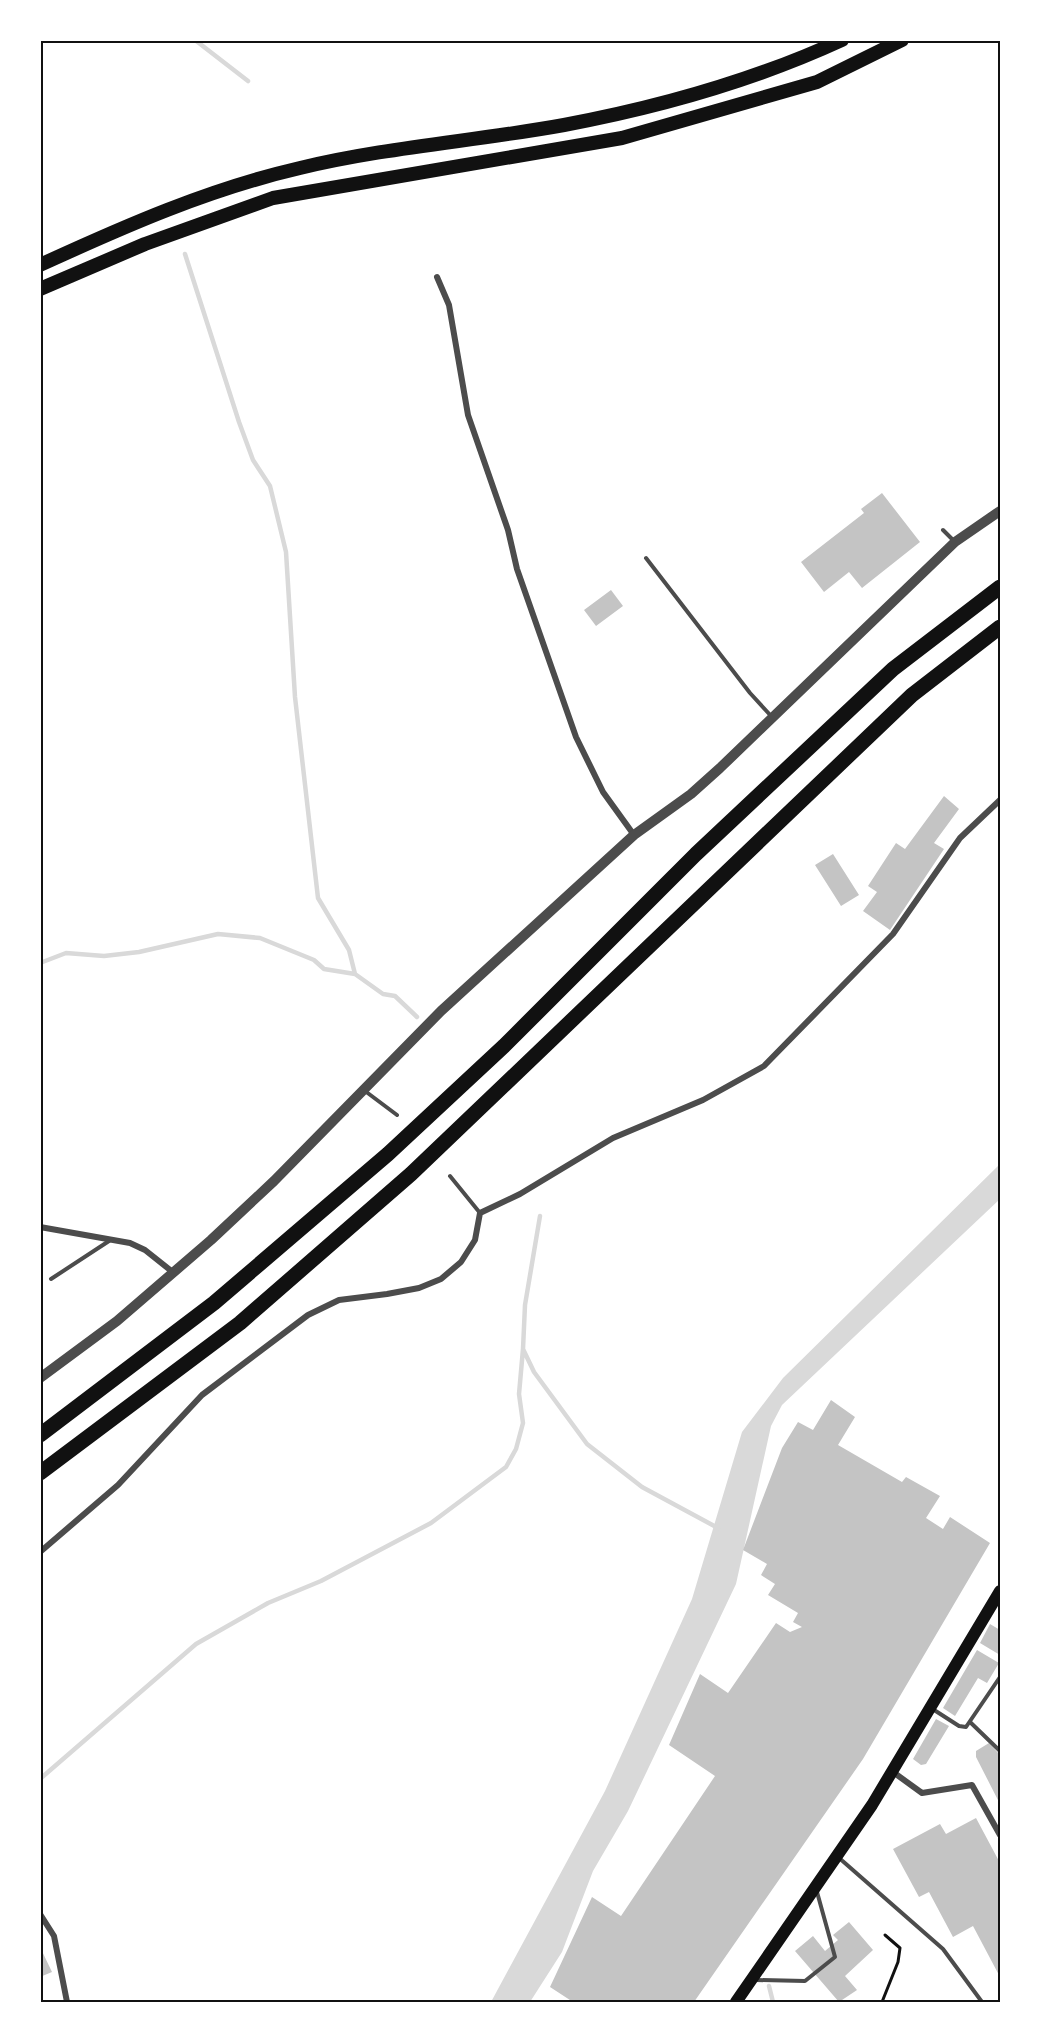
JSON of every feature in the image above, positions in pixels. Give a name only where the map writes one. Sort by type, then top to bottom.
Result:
[{"type":"highway","points":[[40,264],[178,204],[244,182],[341,159],[563,125],[663,104],[760,74],[842,40]]},
{"type":"highway","points":[[40,289],[145,244],[273,198],[622,138],[817,82],[902,40]]},
{"type":"highway","points":[[40,1435],[214,1303],[388,1154],[504,1046],[696,854],[893,669],[1000,587]]},
{"type":"highway","points":[[40,1473],[240,1323],[402,1182],[525,1068],[714,881],[912,694],[1000,627]]},
{"type":"main road","points":[[736,2002],[816,1889],[893,1772],[1000,1591]]},
{"type":"street","points":[[437,277],[449,305],[468,414],[508,530],[525,592],[576,737],[603,792],[634,835]]},
{"type":"street","points":[[40,1378],[117,1321],[174,1273],[266,1188],[441,1011],[634,835],[691,794],[955,542],[1000,511]]},
{"type":"street","points":[[40,1552],[118,1485],[202,1395],[308,1315],[339,1300],[418,1288],[441,1279],[461,1262],[475,1240],[480,1214],[520,1194],[613,1138],[687,1108],[764,1066],[893,934],[960,838],[1000,800]]},
{"type":"street","points":[[40,1227],[112,1239],[145,1250],[174,1273]]},
{"type":"street","points":[[893,1772],[922,1793],[972,1785],[1000,1835]]},
{"type":"street","points":[[40,1914],[54,1936],[67,2002]]},
{"type":"lane","points":[[943,530],[955,542]]},
{"type":"lane","points":[[646,558],[750,693],[772,718]]},
{"type":"lane","points":[[365,1090],[397,1115]]},
{"type":"lane","points":[[450,1176],[480,1214]]},
{"type":"lane","points":[[51,1279],[112,1239]]},
{"type":"lane","points":[[931,1708],[959,1726],[966,1726],[1000,1677]]},
{"type":"lane","points":[[970,1722],[1000,1751]]},
{"type":"lane","points":[[838,1856],[943,1949],[982,2002]]},
{"type":"lane","points":[[752,1980],[805,1981],[835,1957],[816,1889]]},
{"type":"path","points":[[882,2002],[898,1962],[900,1948],[885,1935]]},
{"type":"shaded area","points":[[1000,1164],[1000,1199],[782,1405],[771,1426],[736,1584],[628,1811],[593,1871],[562,1952],[530,2002],[491,2002],[605,1791],[692,1599],[742,1432],[783,1378]]},
{"type":"building","points":[[882,493],[920,542],[862,588],[849,572],[824,592],[801,562],[864,513],[861,509]]},
{"type":"building","points":[[611,590],[623,606],[596,626],[584,610]]},
{"type":"building","points":[[944,796],[959,809],[934,843],[944,849],[890,930],[863,911],[877,892],[868,886],[896,843],[905,849]]},
{"type":"building","points":[[833,854],[859,895],[841,906],[815,865]]},
{"type":"building","points":[[831,1400],[855,1417],[838,1445],[902,1482],[906,1477],[940,1496],[926,1518],[943,1529],[950,1517],[990,1543],[863,1759],[694,2002],[573,2002],[550,1987],[592,1897],[621,1916],[715,1776],[669,1745],[700,1674],[728,1693],[776,1623],[790,1632],[802,1627],[793,1622],[798,1613],[768,1595],[775,1584],[761,1575],[767,1564],[743,1550],[782,1448],[798,1422],[813,1430]]},
{"type":"building","points":[[990,1624],[1000,1630],[1000,1655],[980,1643]]},
{"type":"building","points":[[977,1650],[999,1663],[987,1683],[978,1678],[955,1716],[943,1708]]},
{"type":"building","points":[[936,1719],[949,1726],[926,1764],[921,1765],[913,1759]]},
{"type":"building","points":[[989,1743],[1000,1755],[1000,1804],[976,1757],[976,1751]]},
{"type":"building","points":[[976,1818],[1000,1863],[1000,1977],[973,1926],[953,1937],[929,1892],[919,1897],[893,1849],[940,1824],[946,1834]]},
{"type":"building","points":[[849,1922],[873,1950],[845,1976],[857,1990],[839,2002],[795,1951],[813,1936],[825,1951],[838,1940],[833,1935]]},
{"type":"building","points":[[40,1947],[52,1972],[40,1977]]},
{"type":"waterway","points":[[195,40],[248,81]]},
{"type":"waterway","points":[[185,254],[239,422],[253,460],[270,486],[286,552],[295,697],[318,898],[349,950],[355,974]]},
{"type":"waterway","points":[[40,963],[66,953],[104,956],[139,952],[218,934],[260,938],[314,960],[324,969],[355,974],[383,994],[395,996],[417,1017]]},
{"type":"waterway","points":[[540,1216],[525,1305],[523,1349],[534,1372],[587,1444],[642,1487],[718,1528]]},
{"type":"waterway","points":[[40,1779],[196,1644],[268,1603],[321,1581],[431,1523],[506,1467],[516,1449],[523,1423],[519,1394],[523,1349]]},
{"type":"waterway","points":[[769,1986],[773,2002]]}]
